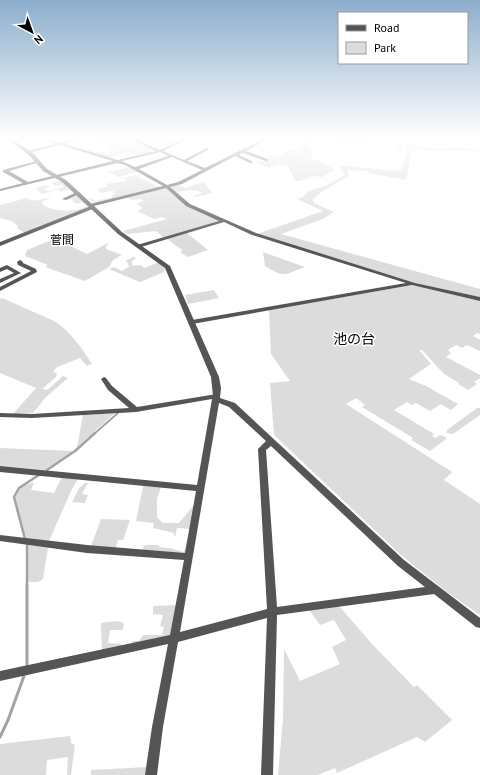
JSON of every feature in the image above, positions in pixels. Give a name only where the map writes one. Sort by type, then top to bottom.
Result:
[{"type":"street","points":[[11,174],[29,184]]},
{"type":"street","points":[[53,174],[79,193],[114,228],[168,267],[215,377],[217,388],[175,638],[157,728],[151,775]]},
{"type":"street","points":[[0,190],[68,174]]},
{"type":"street","points":[[144,174],[166,186],[188,205],[254,234],[414,284],[480,299]]},
{"type":"street","points":[[0,244],[93,206],[182,182],[197,174]]},
{"type":"street","points":[[64,199],[79,193]]},
{"type":"street","points":[[139,246],[223,221]]},
{"type":"street","points":[[0,289],[34,272],[34,270],[20,264],[20,262]]},
{"type":"street","points":[[0,270],[7,267],[18,273],[0,281]]},
{"type":"street","points":[[192,322],[414,284]]},
{"type":"street","points":[[104,379],[110,388],[136,410]]},
{"type":"street","points":[[0,415],[32,416],[136,410],[216,398],[232,405],[401,563],[480,624]]},
{"type":"street","points":[[267,775],[272,612],[262,449],[271,442]]},
{"type":"street","points":[[0,469],[200,488]]},
{"type":"street","points":[[0,538],[86,549],[189,557]]},
{"type":"street","points":[[0,676],[175,638],[272,612],[435,590]]},
{"type":"green space","points":[[114,174],[129,174],[118,177]]},
{"type":"green space","points":[[292,174],[327,174],[322,177],[313,176],[300,181],[295,181]]},
{"type":"green space","points":[[345,174],[349,175],[317,195],[313,200],[314,203],[334,212],[323,219],[281,234],[480,289],[480,297],[415,283],[257,234],[323,211],[297,199],[303,197],[309,191],[325,186]]},
{"type":"green space","points":[[374,174],[407,174],[406,180]]},
{"type":"green space","points":[[135,175],[158,187],[165,187],[190,207],[219,221],[164,238],[156,231],[127,234],[123,231],[167,219],[162,217],[154,219],[137,211],[143,208],[136,204],[144,201],[140,199],[132,200],[123,196],[95,203],[87,198],[94,199],[93,200],[95,201],[113,197],[112,195],[115,194],[113,191],[119,189],[101,193],[98,189],[107,186],[106,184],[126,181],[124,178]]},
{"type":"green space","points":[[61,181],[70,189],[60,192],[60,189],[42,194],[35,188],[46,185],[50,187],[45,188],[48,191],[64,187],[62,185],[55,186],[51,183]]},
{"type":"green space","points":[[204,182],[212,193],[195,197],[194,196],[202,193],[197,190],[174,192],[170,187],[178,185],[185,188]]},
{"type":"green space","points":[[77,195],[88,206],[81,202],[77,204],[72,201],[74,200],[67,199]]},
{"type":"green space","points":[[27,198],[30,200],[36,200],[51,198],[43,201],[42,204],[53,209],[65,211],[89,207],[25,233],[17,228],[18,226],[12,221],[0,218],[0,205]]},
{"type":"green space","points":[[187,233],[208,250],[188,257],[181,253],[182,250],[167,239]]},
{"type":"green space","points":[[66,234],[72,242],[68,245],[87,254],[110,242],[106,246],[106,249],[122,255],[113,260],[109,267],[85,281],[45,267],[48,265],[25,256],[27,250]]},
{"type":"green space","points":[[263,252],[305,267],[280,274],[265,266]]},
{"type":"green space","points":[[134,257],[136,258],[131,262],[133,263],[131,264],[133,265],[132,266],[141,265],[144,268],[159,262],[165,269],[164,272],[140,282],[109,269],[114,267],[122,271],[130,266],[127,264],[129,263],[125,261]]},
{"type":"green space","points":[[413,285],[480,301],[480,334],[477,333],[473,336],[480,340],[480,351],[467,345],[462,348],[456,345],[448,350],[451,353],[446,357],[480,375],[480,378],[474,382],[477,384],[468,390],[444,374],[422,350],[419,350],[431,364],[409,379],[426,386],[458,404],[451,410],[441,404],[430,411],[416,403],[412,405],[407,402],[394,410],[434,434],[432,436],[436,438],[440,435],[446,437],[446,439],[430,451],[411,440],[413,438],[362,407],[365,405],[356,398],[346,404],[452,472],[444,480],[480,504],[480,615],[447,592],[401,555],[274,435],[270,383],[290,381],[271,354],[269,310]]},
{"type":"green space","points":[[214,290],[219,298],[188,304],[185,295]]},
{"type":"green space","points":[[2,298],[60,325],[75,340],[92,364],[87,366],[80,358],[57,367],[53,372],[57,373],[56,377],[42,389],[47,390],[63,376],[68,378],[46,397],[33,413],[13,414],[36,388],[0,373],[0,299]]},
{"type":"green space","points":[[477,408],[480,408],[480,415],[453,434],[447,433],[447,430]]},
{"type":"green space","points":[[115,413],[77,447],[83,415]]},
{"type":"green space","points":[[0,448],[73,451],[45,470],[0,466]]},
{"type":"green space","points":[[62,477],[78,479],[49,541],[27,539],[17,512],[16,498],[18,492],[22,487],[34,482],[31,490],[54,493]]},
{"type":"green space","points":[[85,483],[88,483],[82,494],[88,495],[85,503],[72,502],[79,488]]},
{"type":"green space","points":[[143,486],[161,487],[157,499],[157,517],[163,523],[179,523],[193,506],[195,507],[187,555],[143,552],[145,545],[159,545],[159,547],[184,552],[190,529],[177,528],[175,537],[174,533],[153,528],[154,523],[136,521]]},
{"type":"green space","points":[[101,519],[130,520],[123,540],[118,540],[116,548],[91,546]]},
{"type":"green space","points":[[26,545],[48,547],[43,579],[38,582],[26,582]]},
{"type":"green space","points":[[177,605],[171,636],[132,644],[132,641],[139,641],[143,635],[162,635],[164,627],[160,626],[163,615],[153,614],[153,606]]},
{"type":"green space","points":[[339,606],[372,644],[414,687],[417,685],[452,720],[425,742],[417,737],[337,773],[335,768],[318,775],[278,775],[283,719],[284,649],[300,681],[340,664],[332,647],[346,640],[334,620],[320,625],[309,610]]},
{"type":"green space","points":[[117,621],[124,623],[123,630],[110,630],[108,643],[122,644],[121,646],[102,650],[101,623]]},
{"type":"green space","points":[[70,736],[71,743],[75,745],[71,775],[67,775],[68,757],[47,760],[46,775],[0,775],[0,744]]},
{"type":"green space","points":[[148,767],[147,775],[91,775],[91,770]]},
{"type":"waterway","points":[[94,434],[118,413]]},
{"type":"waterway","points":[[47,470],[75,451],[95,433]]},
{"type":"waterway","points":[[25,539],[14,497],[19,488],[39,475]]},
{"type":"waterway","points":[[27,544],[27,666]]},
{"type":"waterway","points":[[0,737],[8,720],[24,676]]},
{"type":"district","name":"菅間","points":[[62,240]]},
{"type":"district","name":"池の台","points":[[354,339]]}]
